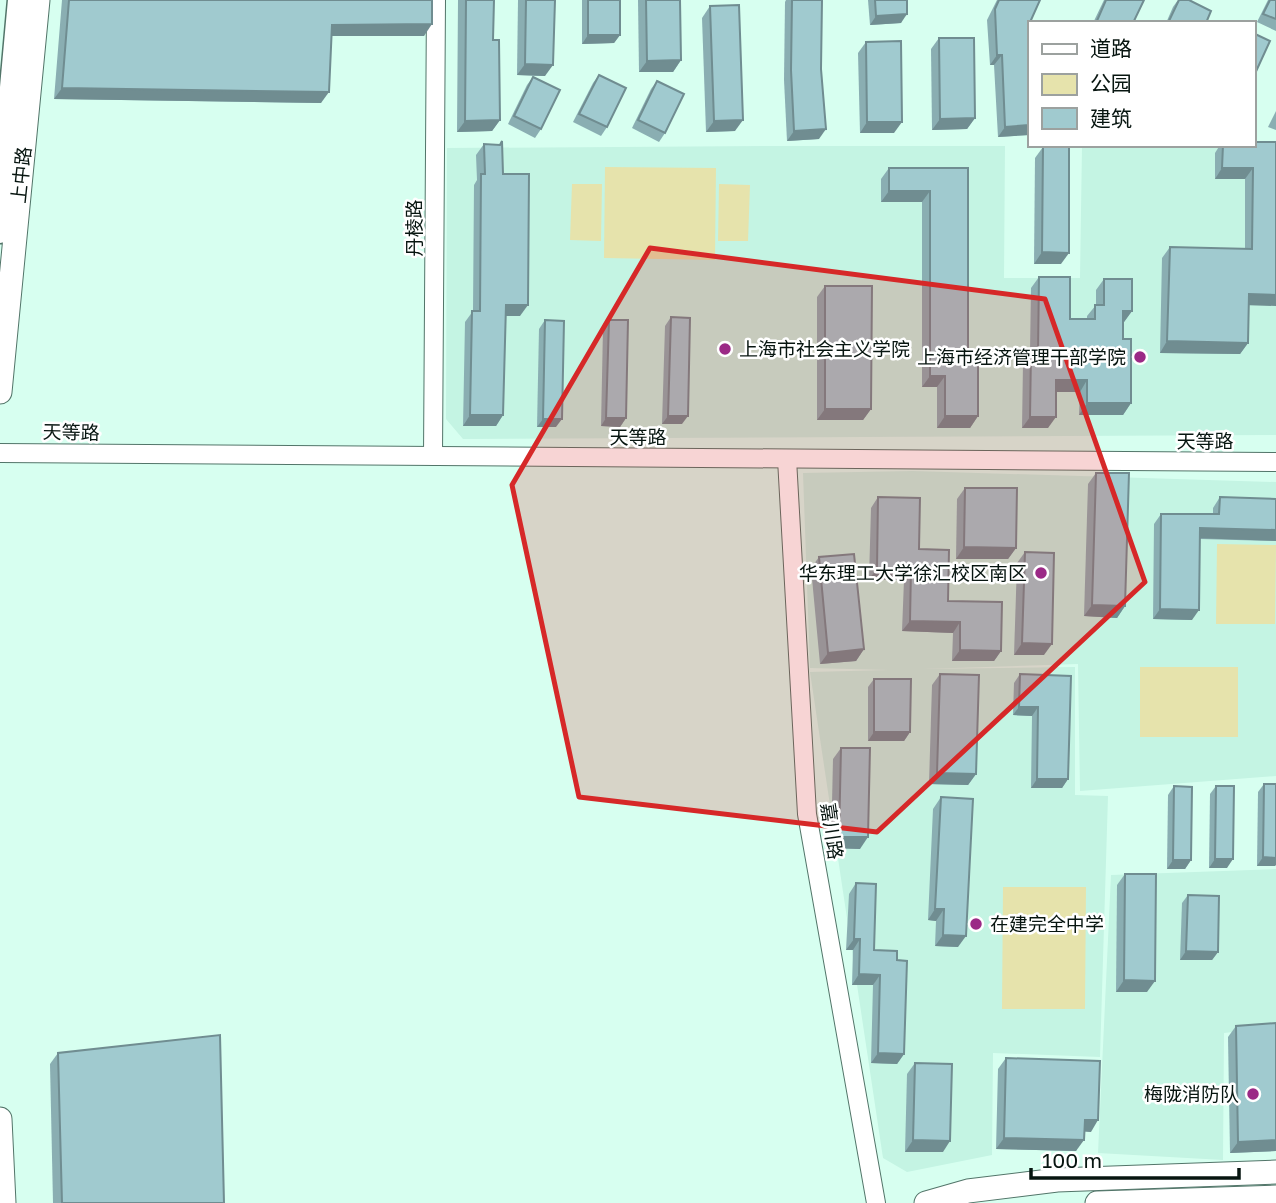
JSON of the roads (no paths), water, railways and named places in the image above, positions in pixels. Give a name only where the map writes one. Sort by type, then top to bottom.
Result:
[{"type":"highway","points":[[0,230],[21,0]]},
{"type":"main road","name":"上中路","points":[[0,392],[38,0]]},
{"type":"main road","points":[[0,1119],[2,1202]]},
{"type":"main road","points":[[926,1203],[968,1191],[1057,1180],[1276,1172]]},
{"type":"main road","points":[[1097,1203],[1276,1197]]},
{"type":"street","name":"丹棱路","points":[[433,456],[436,0]]},
{"type":"street","name":"天等路","points":[[0,453],[1276,462]]},
{"type":"street","name":"嘉川路","points":[[787,460],[807,814],[876,1203]]},
{"type":"place","name":"上海市社会主义学院","points":[[725,349]]},
{"type":"place","name":"上海市经济管理干部学院","points":[[1140,357]]},
{"type":"place","name":"华东理工大学徐汇校区南区","points":[[1041,573]]},
{"type":"place","name":"在建完全中学","points":[[976,924]]},
{"type":"place","name":"梅陇消防队","points":[[1253,1094]]}]
